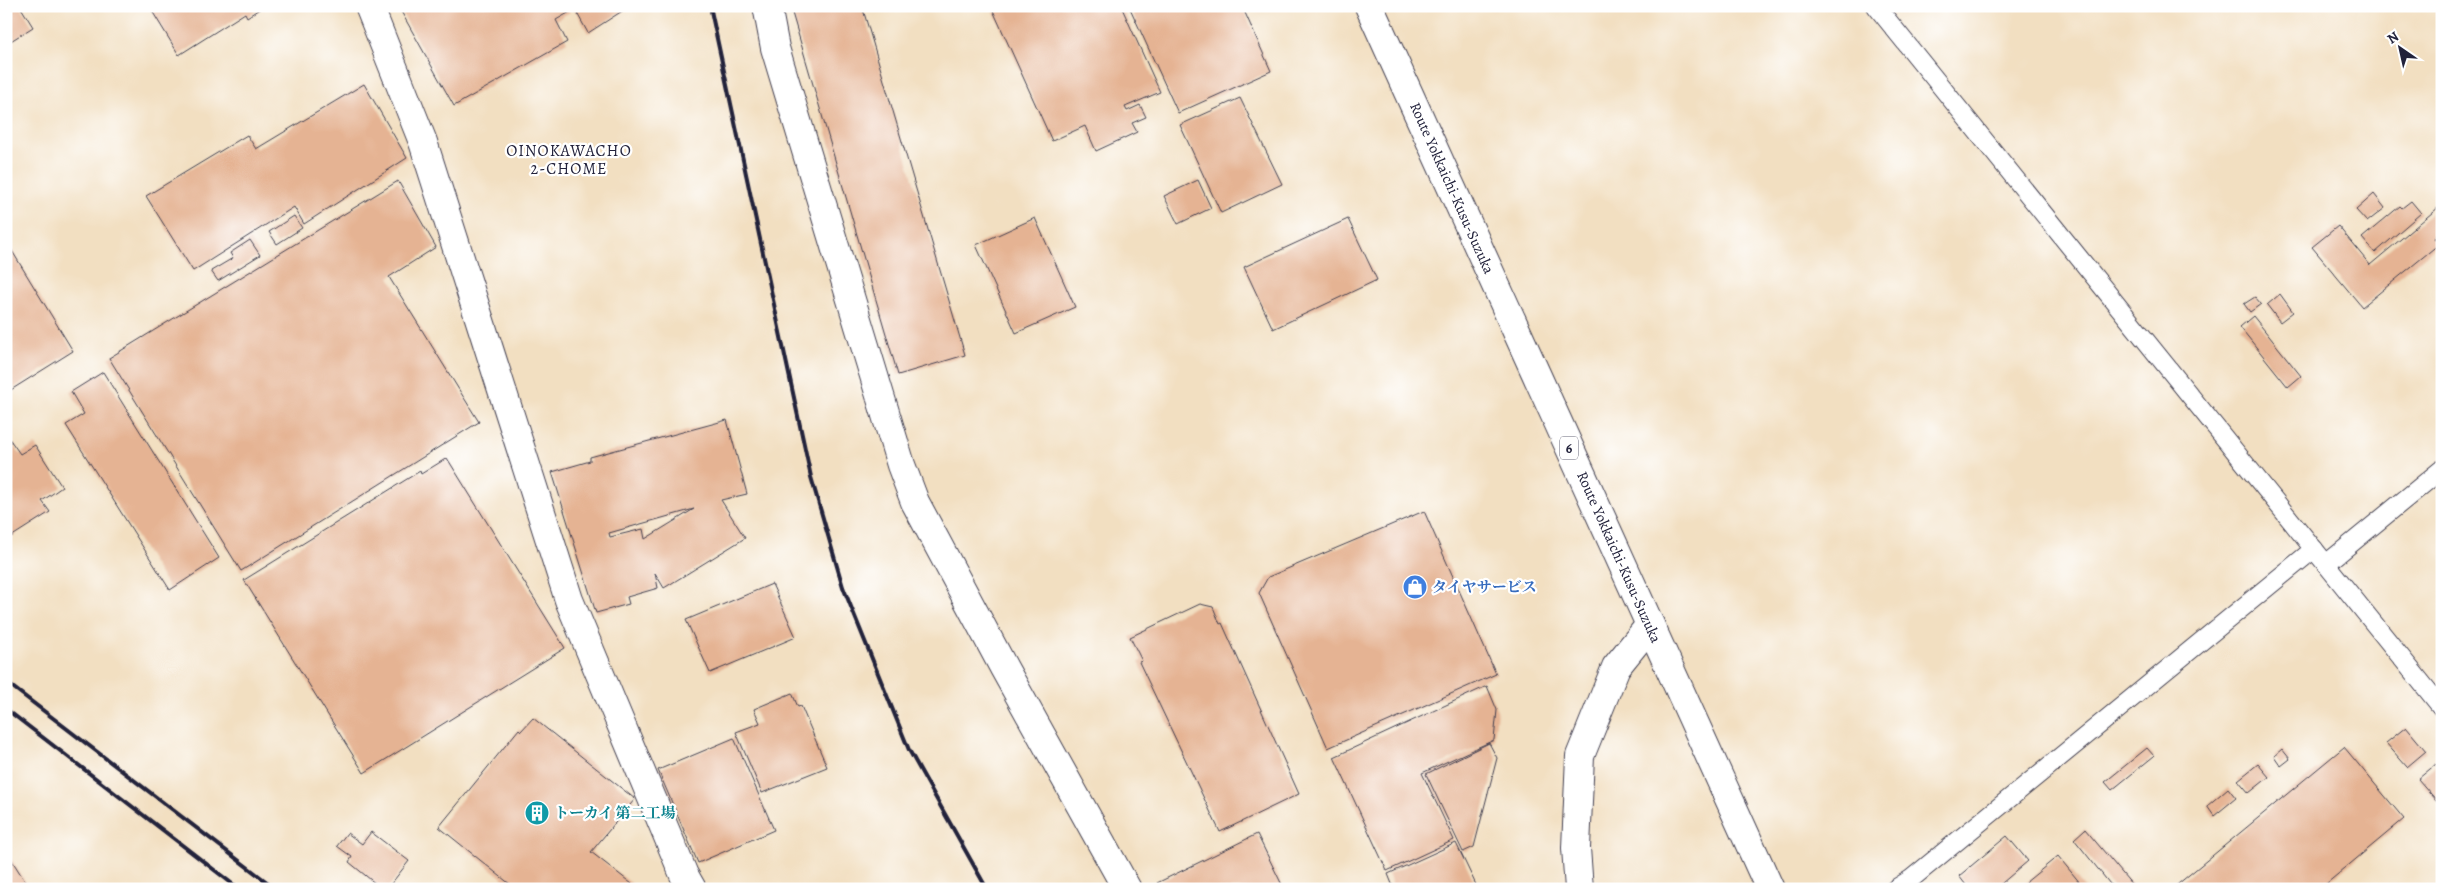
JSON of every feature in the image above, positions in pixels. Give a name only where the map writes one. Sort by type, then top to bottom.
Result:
[{"type":"street","points":[[369,6],[423,142],[569,600],[657,811],[692,889]]},
{"type":"street","points":[[767,6],[778,57],[900,465],[915,502],[1004,668],[1127,889]]},
{"type":"street","name":"Route Yokkaichi-Kusu-Suzuka","points":[[1369,6],[1770,889]]},
{"type":"street","points":[[1579,889],[1576,848],[1580,756],[1616,667],[1650,625]]},
{"type":"lane","points":[[1876,6],[2442,708]]},
{"type":"lane","points":[[2326,564],[2442,469]]},
{"type":"lane","points":[[1895,889],[1911,878],[2314,549]]},
{"type":"building","points":[[6,6],[20,6],[33,27],[6,44]]},
{"type":"building","points":[[149,6],[264,6],[247,17],[245,13],[179,55]]},
{"type":"building","points":[[398,6],[567,6],[570,12],[556,20],[567,42],[454,106]]},
{"type":"building","points":[[573,6],[630,6],[588,33]]},
{"type":"building","points":[[790,6],[862,6],[965,355],[898,375]]},
{"type":"building","points":[[991,6],[1121,6],[1160,92],[1125,107],[1127,111],[1140,105],[1146,117],[1132,123],[1137,132],[1096,151],[1085,126],[1052,141]]},
{"type":"building","points":[[1129,6],[1242,6],[1271,71],[1178,113]]},
{"type":"building","points":[[364,84],[407,158],[304,224],[294,207],[193,271],[146,196],[247,135],[256,149]]},
{"type":"building","points":[[1240,98],[1282,184],[1221,213],[1180,125]]},
{"type":"building","points":[[1198,180],[1211,208],[1178,224],[1164,196]]},
{"type":"building","points":[[398,181],[436,247],[389,277],[479,422],[241,571],[109,358]]},
{"type":"building","points":[[2374,194],[2385,208],[2367,222],[2356,210]]},
{"type":"building","points":[[2411,201],[2421,213],[2375,253],[2362,238],[2400,206],[2402,208]]},
{"type":"building","points":[[2439,207],[2442,210],[2442,231],[2434,238],[2439,244],[2362,307],[2312,247],[2338,226],[2370,265]]},
{"type":"building","points":[[294,216],[302,228],[277,244],[269,232]]},
{"type":"building","points":[[1035,218],[1075,307],[1016,333],[976,245]]},
{"type":"building","points":[[1348,219],[1377,280],[1273,329],[1244,267]]},
{"type":"building","points":[[250,240],[260,255],[218,281],[211,271],[233,258],[230,253]]},
{"type":"building","points":[[6,241],[73,351],[6,393]]},
{"type":"building","points":[[2280,294],[2293,312],[2280,322],[2267,305]]},
{"type":"building","points":[[2255,297],[2261,304],[2250,312],[2244,304]]},
{"type":"building","points":[[2253,316],[2301,376],[2288,387],[2240,327]]},
{"type":"building","points":[[103,372],[219,558],[170,590],[66,425],[84,414],[71,392]]},
{"type":"building","points":[[727,420],[747,494],[721,500],[745,538],[664,588],[655,573],[658,588],[627,597],[629,604],[596,613],[552,472],[590,461],[590,457]],"holes":[[[694,509],[645,539],[643,529],[610,537],[609,533]]]},
{"type":"building","points":[[6,434],[20,454],[35,445],[62,487],[42,501],[50,512],[6,540]]},
{"type":"building","points":[[447,458],[565,648],[364,773],[244,580],[420,471],[421,474]]},
{"type":"building","points":[[1424,511],[1496,674],[1328,748],[1259,593],[1268,577]]},
{"type":"building","points":[[772,584],[796,637],[710,673],[686,620]]},
{"type":"building","points":[[1200,604],[1213,607],[1220,624],[1222,623],[1299,794],[1220,832],[1139,662],[1142,661],[1130,637]]},
{"type":"building","points":[[1487,686],[1497,710],[1494,740],[1422,773],[1454,840],[1387,871],[1334,757]]},
{"type":"building","points":[[792,693],[798,707],[801,706],[827,767],[762,793],[736,732],[760,723],[754,709]]},
{"type":"building","name":"トーカイ 第二工場","points":[[533,718],[635,799],[591,852],[632,884],[628,889],[516,889],[439,827],[519,729],[521,731]]},
{"type":"building","points":[[2406,727],[2426,751],[2407,767],[2386,743]]},
{"type":"building","points":[[734,738],[774,830],[698,863],[658,770]]},
{"type":"building","points":[[1489,743],[1497,758],[1474,847],[1463,852],[1426,774]]},
{"type":"building","points":[[2344,747],[2404,819],[2320,889],[2172,889]]},
{"type":"building","points":[[2147,748],[2154,756],[2112,790],[2105,782]]},
{"type":"building","points":[[2282,749],[2290,759],[2281,766],[2274,756]]},
{"type":"building","points":[[2258,764],[2269,777],[2249,793],[2238,780]]},
{"type":"building","points":[[2436,764],[2442,771],[2442,797],[2437,801],[2418,779]]},
{"type":"building","points":[[2228,788],[2236,798],[2214,816],[2207,806]]},
{"type":"building","points":[[2085,829],[2133,886],[2129,889],[2114,889],[2074,839]]},
{"type":"building","points":[[371,832],[409,861],[387,889],[382,889],[349,862],[352,857],[337,846],[347,833],[362,844]]},
{"type":"building","points":[[1257,834],[1284,889],[1160,889],[1157,883]]},
{"type":"building","points":[[2007,836],[2028,861],[1995,889],[1969,889],[1959,876]]},
{"type":"building","points":[[1456,843],[1477,887],[1473,889],[1394,889],[1388,874]]},
{"type":"building","points":[[6,851],[30,889],[6,889]]},
{"type":"building","points":[[2058,856],[2085,889],[2029,889],[2025,883]]},
{"type":"railway","points":[[710,6],[811,477],[843,587],[909,750],[987,889]]},
{"type":"railway","points":[[6,682],[276,889]]},
{"type":"railway","points":[[6,709],[239,889]]},
{"type":"place","name":"タイヤサービス","points":[[1415,587]]},
{"type":"place","name":"トーカイ 第二工場","points":[[537,813]]},
{"type":"district","name":"OINOKAWACHO 2-CHOME","points":[[569,159]]}]
